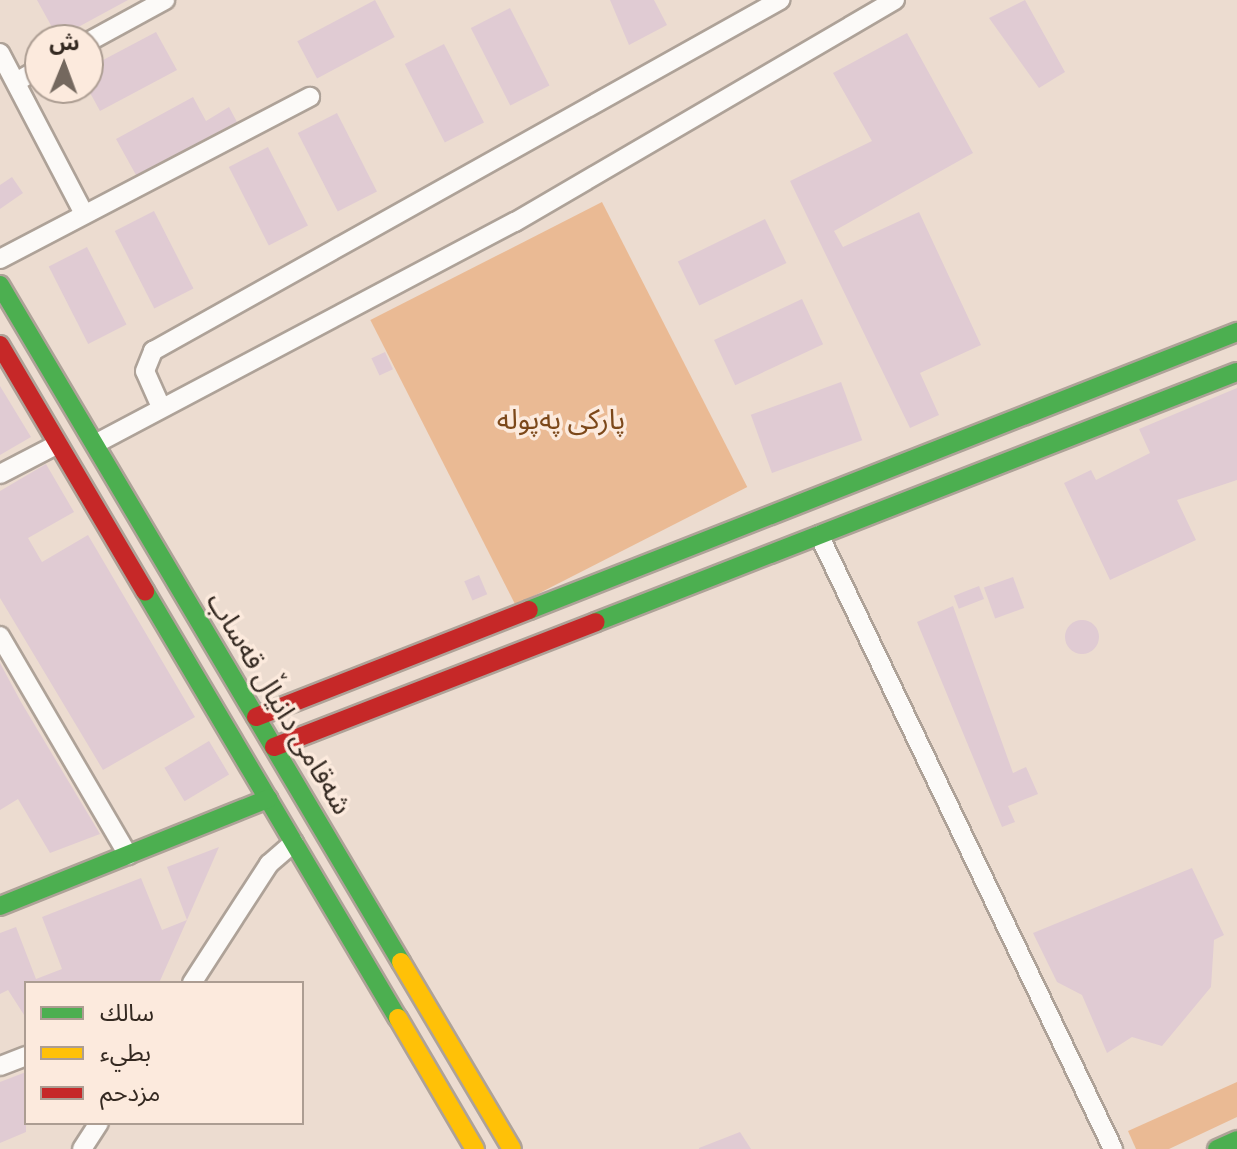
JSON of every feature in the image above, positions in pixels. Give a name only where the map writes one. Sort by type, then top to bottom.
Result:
[{"type":"street","points":[[104,33],[165,0]]},
{"type":"street","points":[[161,407],[145,371],[153,351],[780,0]]},
{"type":"street","points":[[95,444],[515,222],[895,0]]},
{"type":"street","points":[[0,53],[84,214]]},
{"type":"street","points":[[16,82],[24,77]]},
{"type":"street","points":[[0,259],[310,97]]},
{"type":"street","name":"شەقامی دانیاڵ قەساب","points":[[0,285],[512,1149]]},
{"type":"street","points":[[256,717],[1237,332]]},
{"type":"street","name":"شەقامی دانیاڵ قەساب","points":[[0,345],[475,1149]]},
{"type":"street","points":[[274,747],[1237,372]]},
{"type":"street","points":[[0,474],[58,444]]},
{"type":"street","points":[[819,535],[1113,1149]]},
{"type":"street","points":[[139,581],[167,567]]},
{"type":"street","points":[[0,636],[128,855]]},
{"type":"street","points":[[0,905],[268,799]]},
{"type":"street","points":[[193,981],[269,864],[294,842]]},
{"type":"street","points":[[0,1066],[24,1057]]},
{"type":"street","points":[[82,1149],[98,1125]]},
{"type":"street","points":[[1217,1149],[1237,1140]]},
{"type":"green space","name":"پارکی پەپولە","points":[[602,202],[747,487],[516,605],[370,320]]},
{"type":"green space","points":[[1237,1082],[1237,1117],[1169,1149],[1136,1149],[1128,1131]]},
{"type":"building","points":[[37,0],[128,0],[84,24],[50,24]]},
{"type":"building","points":[[375,0],[395,37],[317,78],[297,41]]},
{"type":"building","points":[[610,0],[654,0],[667,25],[629,45]]},
{"type":"building","points":[[1025,0],[1065,72],[1039,88],[989,18]]},
{"type":"building","points":[[510,8],[549,86],[510,105],[471,28]]},
{"type":"building","points":[[156,32],[177,70],[100,111],[96,104],[104,104],[104,60]]},
{"type":"building","points":[[907,33],[973,153],[834,231],[843,247],[919,212],[981,345],[920,373],[939,415],[910,428],[790,181],[872,141],[833,73]]},
{"type":"building","points":[[444,44],[484,122],[445,142],[405,64]]},
{"type":"building","points":[[193,97],[206,121],[229,107],[237,122],[136,175],[116,139]]},
{"type":"building","points":[[337,113],[377,191],[338,211],[298,133]]},
{"type":"building","points":[[268,147],[308,225],[269,245],[229,167]]},
{"type":"building","points":[[12,177],[23,193],[0,209],[0,185]]},
{"type":"building","points":[[154,211],[193,289],[154,308],[115,231]]},
{"type":"building","points":[[765,219],[786,263],[699,306],[678,262]]},
{"type":"building","points":[[87,247],[126,325],[88,344],[49,267]]},
{"type":"building","points":[[802,299],[823,344],[735,385],[714,340]]},
{"type":"building","points":[[385,352],[393,369],[379,376],[371,358]]},
{"type":"building","points":[[841,382],[862,440],[772,473],[751,415]]},
{"type":"building","points":[[0,386],[31,437],[0,455]]},
{"type":"building","points":[[1237,388],[1237,480],[1177,500],[1196,540],[1110,580],[1064,483],[1091,470],[1096,480],[1150,453],[1139,429]]},
{"type":"building","points":[[46,464],[74,512],[28,538],[42,562],[88,535],[195,717],[103,770],[0,598],[0,491]]},
{"type":"building","points":[[479,575],[487,594],[472,601],[464,581]]},
{"type":"building","points":[[1013,577],[1024,608],[995,619],[984,588]]},
{"type":"building","points":[[979,586],[984,599],[959,609],[954,596]]},
{"type":"building","points":[[953,606],[1013,773],[1026,767],[1038,794],[1008,806],[1015,822],[1002,827],[917,622]]},
{"type":"building","points":[[1082,620],[1094,625],[1099,637],[1094,649],[1082,654],[1070,649],[1065,637],[1070,625]]},
{"type":"building","points":[[0,663],[100,834],[50,853],[18,799],[0,810]]},
{"type":"building","points":[[209,741],[229,774],[185,801],[164,768]]},
{"type":"building","points":[[219,847],[187,920],[167,867]]},
{"type":"building","points":[[1192,868],[1224,935],[1214,940],[1211,987],[1162,1046],[1132,1037],[1107,1053],[1082,995],[1057,982],[1033,933]]},
{"type":"building","points":[[141,878],[162,930],[187,920],[160,981],[24,981],[24,1015],[8,990],[0,994],[0,933],[16,927],[36,979],[62,969],[42,917]]},
{"type":"building","points":[[24,1073],[26,1132],[0,1143],[0,1082]]},
{"type":"building","points":[[740,1132],[751,1149],[699,1149],[699,1148]]},
{"type":"traffic: fast","points":[[0,285],[401,962]]},
{"type":"traffic: fast","points":[[529,610],[1237,332]]},
{"type":"traffic: fast","points":[[596,622],[1237,372]]},
{"type":"traffic: fast","points":[[145,591],[398,1018]]},
{"type":"traffic: fast","points":[[0,906],[268,799]]},
{"type":"traffic: fast","points":[[1217,1149],[1237,1140]]},
{"type":"traffic: slow","points":[[401,962],[512,1149]]},
{"type":"traffic: slow","points":[[398,1018],[475,1149]]},
{"type":"traffic: jam","points":[[0,345],[145,591]]},
{"type":"traffic: jam","points":[[256,717],[529,610]]},
{"type":"traffic: jam","points":[[274,747],[596,622]]}]
